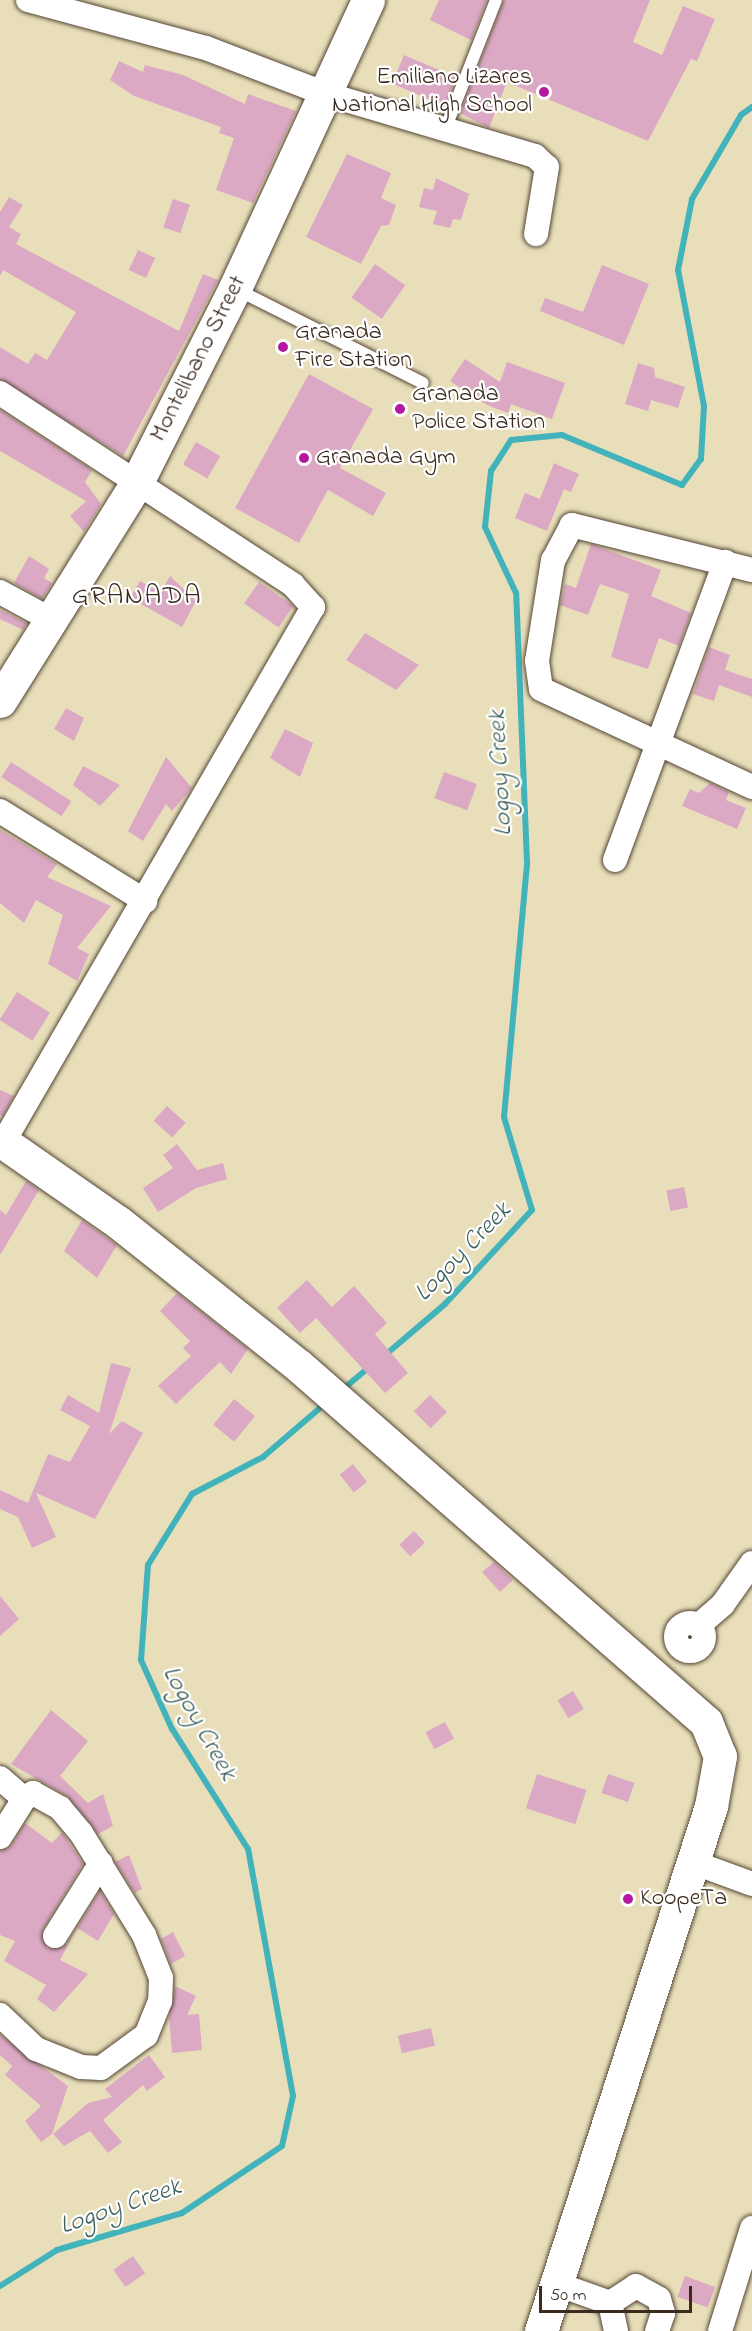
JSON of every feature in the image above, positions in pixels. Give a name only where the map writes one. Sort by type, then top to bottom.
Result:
[{"type":"main road","name":"Montelibano Street","points":[[0,701],[135,486],[235,288],[368,0]]},
{"type":"main road","points":[[1,1143],[118,1222],[299,1366],[657,1675],[705,1722],[720,1756],[695,1863],[541,2331]]},
{"type":"street","points":[[28,0],[206,48],[326,94],[446,127],[535,156],[548,166],[536,234]]},
{"type":"street","points":[[0,393],[135,486],[293,585],[313,608],[145,901],[1,1143]]},
{"type":"street","points":[[751,783],[541,689],[537,661],[553,560],[572,525],[752,570]]},
{"type":"street","points":[[615,860],[660,744],[725,562]]},
{"type":"street","points":[[0,592],[50,619]]},
{"type":"street","points":[[0,811],[145,901]]},
{"type":"street","points":[[657,1675],[680,1648],[698,1649],[703,1641],[698,1626],[723,1604],[752,1563]]},
{"type":"street","points":[[0,1778],[24,1799]]},
{"type":"street","points":[[0,1837],[24,1799],[33,1794],[60,1808],[101,1863],[144,1935],[160,1978],[160,2001],[146,2035],[101,2068],[81,2067],[36,2049],[0,2015]]},
{"type":"street","points":[[55,1936],[101,1863]]},
{"type":"street","points":[[695,1863],[752,1884]]},
{"type":"street","points":[[720,2331],[746,2272],[752,2228]]},
{"type":"street","points":[[557,2284],[610,2303]]},
{"type":"street","points":[[610,2303],[629,2287],[644,2288],[659,2299],[664,2329]]},
{"type":"street","points":[[610,2303],[616,2331]]},
{"type":"lane","points":[[446,127],[496,0]]},
{"type":"lane","points":[[235,288],[423,383]]},
{"type":"building","points":[[439,0],[487,0],[471,40],[430,20]]},
{"type":"building","points":[[504,0],[650,0],[633,42],[662,55],[683,6],[715,19],[697,61],[691,59],[648,141],[507,82],[489,128],[460,113]]},
{"type":"building","points":[[404,55],[456,77],[444,106],[392,84]]},
{"type":"building","points":[[119,61],[143,72],[145,65],[183,75],[245,104],[248,94],[296,111],[253,203],[216,190],[234,138],[219,133],[221,127],[134,96],[110,80]]},
{"type":"building","points":[[347,154],[391,173],[381,198],[396,205],[389,225],[381,226],[361,264],[306,237]]},
{"type":"building","points":[[436,178],[469,194],[461,220],[453,219],[450,228],[433,224],[437,211],[419,207],[424,188],[433,190]]},
{"type":"building","points":[[9,197],[23,205],[9,227],[21,234],[16,244],[179,331],[203,274],[218,280],[123,456],[0,379],[0,347],[28,364],[35,353],[47,360],[76,312],[3,270],[0,276],[0,212]]},
{"type":"building","points":[[173,199],[190,205],[180,233],[163,227]]},
{"type":"building","points":[[138,250],[155,258],[146,278],[129,270]]},
{"type":"building","points":[[375,264],[405,285],[382,319],[351,298]]},
{"type":"building","points":[[602,265],[649,284],[624,345],[540,311],[545,298],[583,312]]},
{"type":"building","points":[[465,359],[500,382],[507,362],[565,383],[552,419],[511,404],[508,413],[487,405],[450,381]]},
{"type":"building","points":[[638,363],[654,368],[655,377],[685,387],[678,408],[651,400],[648,411],[625,404]]},
{"type":"building","name":"Granada Gym","points":[[309,374],[373,409],[340,468],[386,493],[373,516],[328,490],[299,543],[235,508]]},
{"type":"building","points":[[0,410],[92,470],[85,482],[101,504],[84,532],[70,516],[86,501],[0,451]]},
{"type":"building","points":[[196,442],[220,456],[207,479],[183,465]]},
{"type":"building","points":[[554,463],[579,474],[571,492],[564,489],[547,531],[515,518],[525,493],[540,499]]},
{"type":"building","points":[[591,544],[661,570],[651,596],[691,613],[679,646],[659,638],[648,669],[611,657],[629,594],[600,584],[588,615],[560,605],[565,584],[576,588]]},
{"type":"building","points":[[29,556],[49,569],[44,578],[52,583],[42,599],[14,583]]},
{"type":"building","points":[[170,576],[196,601],[182,627],[130,598],[140,581],[161,592]]},
{"type":"building","points":[[259,582],[293,606],[278,627],[244,603]]},
{"type":"building","points":[[0,610],[27,623],[23,630],[0,619]]},
{"type":"building","points":[[365,633],[419,665],[396,690],[346,660]]},
{"type":"building","points":[[709,647],[730,655],[725,670],[752,679],[752,697],[719,685],[714,701],[693,694]]},
{"type":"building","points":[[66,708],[84,718],[74,741],[54,729]]},
{"type":"building","points":[[285,729],[313,743],[300,777],[270,758]]},
{"type":"building","points":[[166,757],[192,788],[172,811],[166,804],[143,841],[128,831]]},
{"type":"building","points":[[11,762],[71,801],[62,816],[1,777]]},
{"type":"building","points":[[83,766],[120,785],[100,806],[73,785]]},
{"type":"building","points":[[444,772],[477,784],[467,810],[434,798]]},
{"type":"building","points":[[710,783],[729,792],[726,800],[746,808],[737,829],[682,806],[690,789],[699,793]]},
{"type":"building","points":[[0,830],[57,864],[47,877],[111,906],[77,948],[89,954],[77,981],[48,964],[63,915],[36,900],[24,923],[0,903]]},
{"type":"building","points":[[17,992],[50,1013],[33,1041],[0,1020]]},
{"type":"building","points":[[0,1090],[14,1096],[2,1116],[0,1115]]},
{"type":"building","points":[[167,1106],[186,1123],[172,1138],[154,1121]]},
{"type":"building","points":[[177,1144],[197,1170],[223,1163],[227,1179],[196,1188],[158,1212],[143,1188],[173,1168],[163,1155]]},
{"type":"building","points":[[26,1181],[39,1190],[0,1255],[0,1210],[6,1215]]},
{"type":"building","points":[[684,1187],[688,1208],[670,1211],[666,1190]]},
{"type":"building","points":[[82,1220],[117,1245],[97,1278],[64,1251]]},
{"type":"building","points":[[307,1280],[332,1307],[354,1286],[387,1323],[375,1334],[408,1373],[385,1393],[316,1318],[300,1333],[277,1308]]},
{"type":"building","points":[[177,1293],[248,1349],[231,1374],[220,1362],[176,1404],[158,1386],[191,1356],[183,1348],[190,1341],[160,1311]]},
{"type":"building","points":[[111,1363],[131,1368],[109,1434],[122,1421],[143,1433],[95,1519],[36,1493],[56,1537],[32,1548],[18,1517],[0,1509],[0,1490],[28,1503],[48,1454],[70,1462],[90,1426],[60,1410],[68,1395],[99,1413]]},
{"type":"building","points":[[430,1395],[447,1412],[431,1428],[414,1411]]},
{"type":"building","points":[[234,1399],[255,1416],[234,1442],[213,1425]]},
{"type":"building","points":[[353,1464],[367,1482],[354,1493],[340,1474]]},
{"type":"building","points":[[414,1531],[425,1543],[410,1556],[399,1545]]},
{"type":"building","points":[[494,1562],[513,1580],[500,1592],[482,1572]]},
{"type":"building","points":[[0,1596],[19,1619],[0,1636]]},
{"type":"building","points":[[573,1691],[584,1709],[568,1718],[558,1700]]},
{"type":"building","points":[[51,1710],[88,1741],[60,1776],[88,1803],[103,1794],[113,1826],[98,1834],[67,1796],[11,1764]]},
{"type":"building","points":[[445,1722],[454,1739],[434,1749],[426,1732]]},
{"type":"building","points":[[537,1774],[586,1790],[575,1824],[526,1808]]},
{"type":"building","points":[[608,1774],[634,1783],[628,1802],[601,1793]]},
{"type":"building","points":[[25,1823],[52,1843],[62,1832],[83,1864],[43,1929],[47,1948],[67,1944],[100,1891],[114,1914],[98,1941],[77,1928],[60,1960],[88,1974],[54,2012],[37,1999],[46,1985],[4,1961],[15,1941],[0,1935],[0,1851],[12,1845]]},
{"type":"building","points":[[129,1855],[142,1889],[135,1893],[115,1862]]},
{"type":"building","points":[[173,1932],[185,1956],[171,1964],[161,1939]]},
{"type":"building","points":[[175,1986],[196,1996],[187,2015],[199,2014],[202,2050],[172,2053],[169,2017]]},
{"type":"building","points":[[431,2028],[435,2046],[402,2053],[398,2036]]},
{"type":"building","points":[[0,2035],[68,2086],[52,2134],[41,2142],[25,2121],[41,2106],[5,2075],[12,2066],[0,2055]]},
{"type":"building","points":[[149,2055],[165,2077],[147,2091],[143,2085],[103,2120],[122,2142],[108,2153],[90,2131],[64,2146],[53,2134],[88,2103],[112,2097],[105,2089]]},
{"type":"building","points":[[133,2256],[145,2273],[125,2287],[113,2270]]},
{"type":"building","points":[[685,2276],[715,2287],[708,2308],[677,2297]]},
{"type":"waterway","name":"Logoy Creek","points":[[384,1356],[445,1304],[532,1210],[504,1117],[527,863],[516,593],[485,527],[491,471],[511,440],[562,435],[682,485],[701,459],[704,406],[678,270],[692,199],[741,115],[752,107]]},
{"type":"waterway","name":"Logoy Creek","points":[[342,1390],[371,1366]]},
{"type":"waterway","name":"Logoy Creek","points":[[0,2286],[57,2250],[182,2213],[282,2146],[293,2096],[248,1849],[172,1729],[141,1660],[148,1565],[192,1494],[263,1457],[327,1402]]},
{"type":"place","name":"Emiliano Lizares National High School","points":[[544,92]]},
{"type":"place","name":"Granada Fire Station","points":[[283,347]]},
{"type":"place","name":"Granada Police Station","points":[[400,409]]},
{"type":"place","name":"Granada Gym","points":[[304,458]]},
{"type":"place","name":"KoopeTa","points":[[628,1899]]},
{"type":"district","name":"GRANADA","points":[[137,597]]}]
